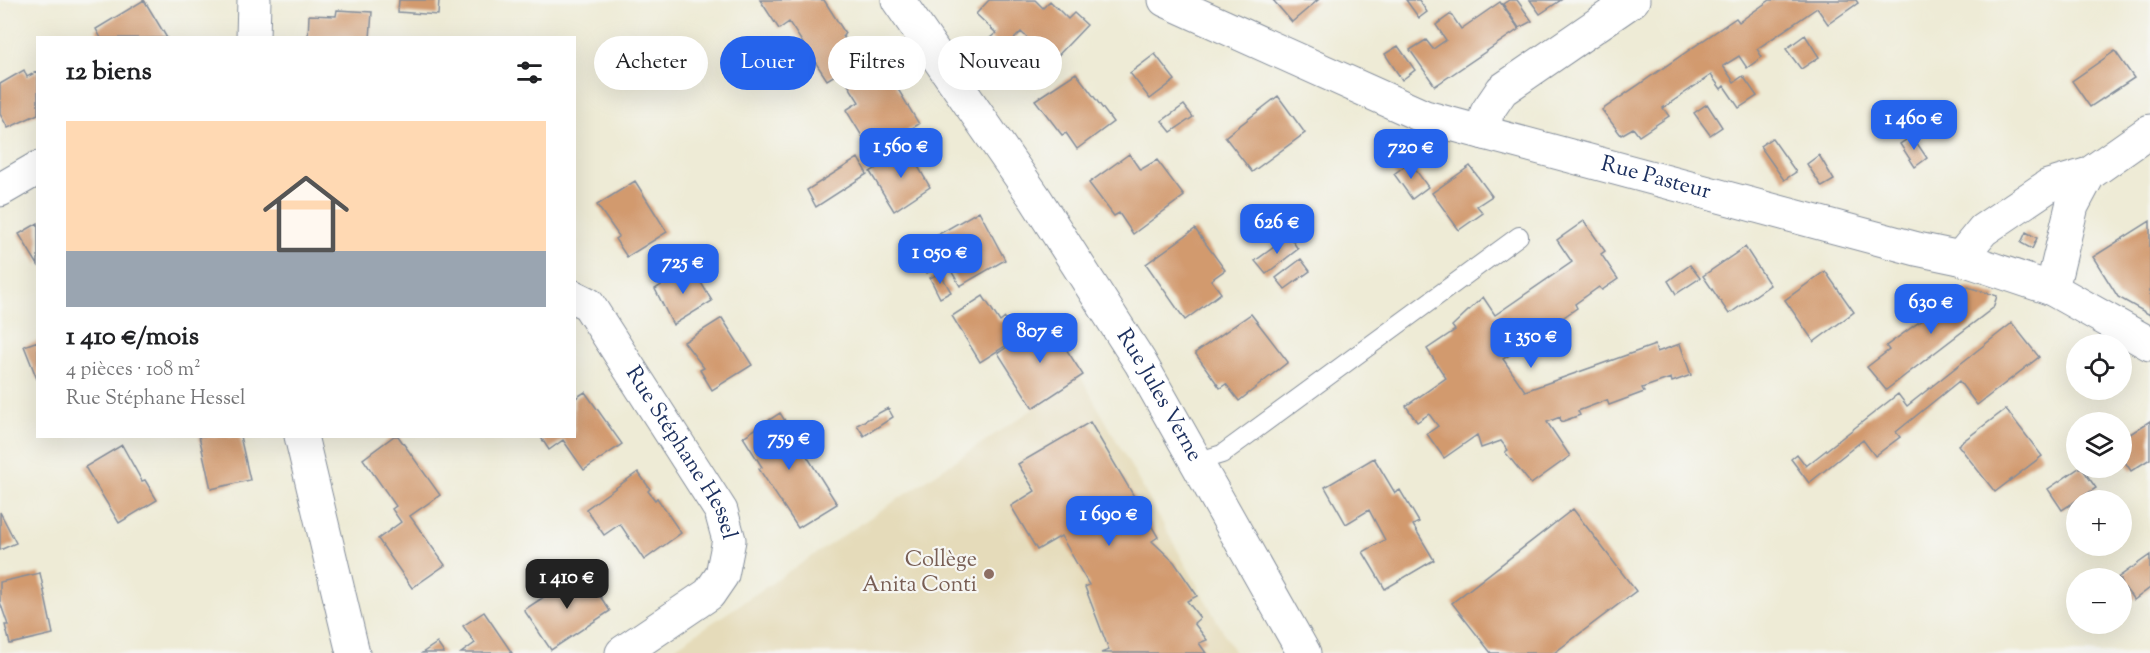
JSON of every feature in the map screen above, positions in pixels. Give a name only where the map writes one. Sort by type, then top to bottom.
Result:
[{"type":"street","points":[[253,36],[254,0]]},
{"type":"street","name":"Rue Jules Verne","points":[[898,0],[1035,198],[1140,362],[1304,653]]},
{"type":"street","name":"Rue Pasteur","points":[[1165,0],[1425,117],[1917,249],[1960,258],[2052,289],[2150,344]]},
{"type":"street","points":[[1484,133],[1487,112],[1502,90],[1633,0]]},
{"type":"street","points":[[1960,258],[1983,230],[2048,186],[2089,174],[2150,131]]},
{"type":"street","points":[[1,188],[36,169]]},
{"type":"street","points":[[2052,289],[2072,206],[2089,174]]},
{"type":"street","name":"Rue Stéphane Hessel","points":[[576,298],[588,304],[722,511],[729,540],[722,575],[709,594],[622,653]]},
{"type":"street","points":[[300,438],[353,653]]},
{"type":"lane","points":[[1196,462],[1222,454],[1519,236]]},
{"type":"shaded area","name":"Collège Anita Conti","points":[[1081,377],[1235,653],[667,653]]},
{"type":"building","points":[[144,0],[166,36],[100,36],[96,29]]},
{"type":"building","points":[[399,0],[439,0],[438,15],[398,12]]},
{"type":"building","points":[[760,0],[824,0],[845,33],[843,36],[828,36],[828,79],[816,63],[816,36],[798,36],[789,22],[779,29]]},
{"type":"building","points":[[989,0],[1035,0],[1043,8],[1050,1],[1068,19],[1074,13],[1087,25],[1062,51],[1062,36],[1025,36],[1021,32],[1017,36],[992,36],[996,33],[976,14]]},
{"type":"building","points":[[1273,0],[1318,0],[1292,22]]},
{"type":"building","points":[[1406,0],[1419,0],[1427,12],[1419,18]]},
{"type":"building","points":[[1509,0],[1517,0],[1532,21],[1519,28],[1503,4]]},
{"type":"building","points":[[1530,0],[1561,0],[1540,14]]},
{"type":"building","points":[[1770,0],[1856,0],[1858,3],[1828,24],[1817,8],[1757,49],[1762,57],[1747,68],[1739,56],[1723,66],[1734,82],[1743,76],[1757,96],[1739,108],[1724,86],[1721,89],[1711,75],[1663,108],[1669,116],[1639,136],[1633,128],[1621,135],[1602,110],[1736,18],[1739,22]]},
{"type":"building","points":[[1500,2],[1519,29],[1435,86],[1410,50],[1426,40],[1433,49],[1446,40],[1436,25],[1451,14],[1461,29]]},
{"type":"building","points":[[337,10],[372,12],[370,36],[308,36],[309,15],[336,16]]},
{"type":"building","points":[[1805,35],[1819,57],[1801,69],[1786,49]]},
{"type":"building","points":[[1398,46],[1415,70],[1402,80],[1385,54]]},
{"type":"building","points":[[2115,51],[2134,78],[2090,107],[2072,81]]},
{"type":"building","points":[[1155,54],[1175,80],[1150,99],[1130,73]]},
{"type":"building","points":[[24,70],[27,77],[36,72],[36,115],[8,128],[0,114],[0,84]]},
{"type":"building","points":[[1076,73],[1113,122],[1077,149],[1066,133],[1062,135],[1035,100],[1050,90],[1062,90],[1062,82]]},
{"type":"building","points":[[851,90],[899,90],[919,124],[885,145],[877,132],[865,141],[846,110],[859,102]]},
{"type":"building","points":[[1278,96],[1305,133],[1252,172],[1225,137]]},
{"type":"building","points":[[1707,104],[1722,127],[1710,135],[1694,113]]},
{"type":"building","points":[[1184,105],[1193,117],[1171,132],[1162,121]]},
{"type":"building","points":[[1912,136],[1927,158],[1915,167],[1900,144]]},
{"type":"building","points":[[1772,138],[1796,172],[1784,180],[1760,146]]},
{"type":"building","points":[[911,146],[920,161],[916,163],[930,187],[894,211],[870,172]]},
{"type":"building","points":[[1129,154],[1140,170],[1157,160],[1184,196],[1133,234],[1119,213],[1114,216],[1089,183]]},
{"type":"building","points":[[1819,155],[1834,180],[1822,187],[1807,164]]},
{"type":"building","points":[[858,158],[867,174],[816,207],[807,190]]},
{"type":"building","points":[[1410,162],[1428,187],[1412,199],[1394,174]]},
{"type":"building","points":[[1470,166],[1492,196],[1477,206],[1483,213],[1459,230],[1432,193]]},
{"type":"building","points":[[635,181],[667,232],[627,257],[615,239],[619,236],[597,205]]},
{"type":"building","points":[[979,211],[1005,260],[960,286],[932,238]]},
{"type":"building","points":[[1584,221],[1605,251],[1601,254],[1618,279],[1602,290],[1599,287],[1575,304],[1577,308],[1546,329],[1544,326],[1519,343],[1522,347],[1503,359],[1525,391],[1655,345],[1657,352],[1680,344],[1691,375],[1672,382],[1671,378],[1642,388],[1644,392],[1609,405],[1607,400],[1578,411],[1580,415],[1561,422],[1560,417],[1547,422],[1570,456],[1531,484],[1505,452],[1508,450],[1501,441],[1481,448],[1477,435],[1444,458],[1427,434],[1438,426],[1429,414],[1417,422],[1406,406],[1446,378],[1427,349],[1455,330],[1452,326],[1483,297],[1495,315],[1572,262],[1557,240]]},
{"type":"building","points":[[2150,221],[2150,315],[2118,297],[2093,257]]},
{"type":"building","points":[[36,224],[36,262],[19,234]]},
{"type":"building","points":[[1195,229],[1225,270],[1211,280],[1221,293],[1185,320],[1146,264]]},
{"type":"building","points":[[2026,232],[2037,238],[2032,249],[2021,243]]},
{"type":"building","points":[[1289,236],[1298,249],[1266,274],[1255,261]]},
{"type":"building","points":[[918,246],[933,270],[927,273],[913,249]]},
{"type":"building","points":[[1745,247],[1770,285],[1729,314],[1703,276]]},
{"type":"building","points":[[1301,259],[1310,271],[1285,289],[1276,278]]},
{"type":"building","points":[[1690,265],[1700,278],[1676,294],[1668,281]]},
{"type":"building","points":[[691,266],[712,301],[673,325],[655,289]]},
{"type":"building","points":[[1825,271],[1854,312],[1814,342],[1785,300]]},
{"type":"building","points":[[940,273],[951,292],[940,298],[930,278]]},
{"type":"building","points":[[1968,287],[1997,296],[1993,308],[1886,390],[1867,367],[1889,350],[1886,346]]},
{"type":"building","points":[[983,296],[1000,322],[1005,318],[1018,338],[980,362],[952,316]]},
{"type":"building","points":[[1251,314],[1288,362],[1239,401],[1226,384],[1220,388],[1195,353]]},
{"type":"building","points":[[722,318],[752,365],[712,390],[700,370],[704,368],[684,342]]},
{"type":"building","points":[[1048,321],[1083,375],[1033,408],[998,353]]},
{"type":"building","points":[[2012,323],[2039,357],[1977,405],[1959,381],[1896,432],[1900,437],[1875,456],[1863,440],[1809,483],[1791,459],[1797,454],[1806,466],[1898,394],[1907,406]]},
{"type":"building","points":[[36,342],[36,376],[24,346]]},
{"type":"building","points":[[585,392],[622,444],[584,470],[563,440],[549,450],[541,438],[576,438],[576,398]]},
{"type":"building","points":[[888,408],[893,417],[864,436],[857,425]]},
{"type":"building","points":[[2006,409],[2042,456],[1995,492],[1958,445]]},
{"type":"building","points":[[780,413],[837,504],[798,528],[759,469],[762,467],[743,437]]},
{"type":"building","points":[[2150,421],[2150,459],[2132,470],[2132,433]]},
{"type":"building","points":[[1090,422],[1158,537],[1152,541],[1174,562],[1196,594],[1197,596],[1187,601],[1200,618],[1194,623],[1207,640],[1199,643],[1206,653],[1101,653],[1109,650],[1085,587],[1089,585],[1061,536],[1037,550],[1011,506],[1035,491],[1018,464]]},
{"type":"building","points":[[199,438],[240,438],[250,480],[211,489]]},
{"type":"building","points":[[391,438],[399,438],[440,495],[410,516],[445,565],[412,588],[378,539],[401,522],[392,509],[396,506],[363,459]]},
{"type":"building","points":[[122,445],[142,481],[145,480],[157,500],[119,523],[85,467]]},
{"type":"building","points":[[1374,458],[1395,493],[1400,490],[1419,522],[1413,525],[1434,560],[1385,589],[1363,552],[1385,540],[1369,510],[1346,524],[1325,487]]},
{"type":"building","points":[[638,472],[650,489],[648,491],[655,500],[657,498],[681,533],[644,560],[620,524],[604,535],[586,509]]},
{"type":"building","points":[[2066,477],[2089,478],[2096,488],[2066,490],[2066,507],[2062,510],[2048,489]]},
{"type":"building","points":[[1573,509],[1636,591],[1554,653],[1491,653],[1452,603]]},
{"type":"building","points":[[0,512],[16,543],[0,550]]},
{"type":"building","points":[[2150,555],[2150,588],[2134,600],[2132,597],[2132,568]]},
{"type":"building","points":[[583,571],[610,611],[551,650],[524,610]]},
{"type":"building","points":[[40,573],[53,634],[10,644],[5,625],[8,625],[0,602],[0,582]]},
{"type":"building","points":[[484,612],[512,653],[461,653],[475,643],[463,626]]},
{"type":"building","points":[[437,643],[444,653],[422,653]]},
{"type":"place","name":"Collège Anita Conti","points":[[989,574]]}]
